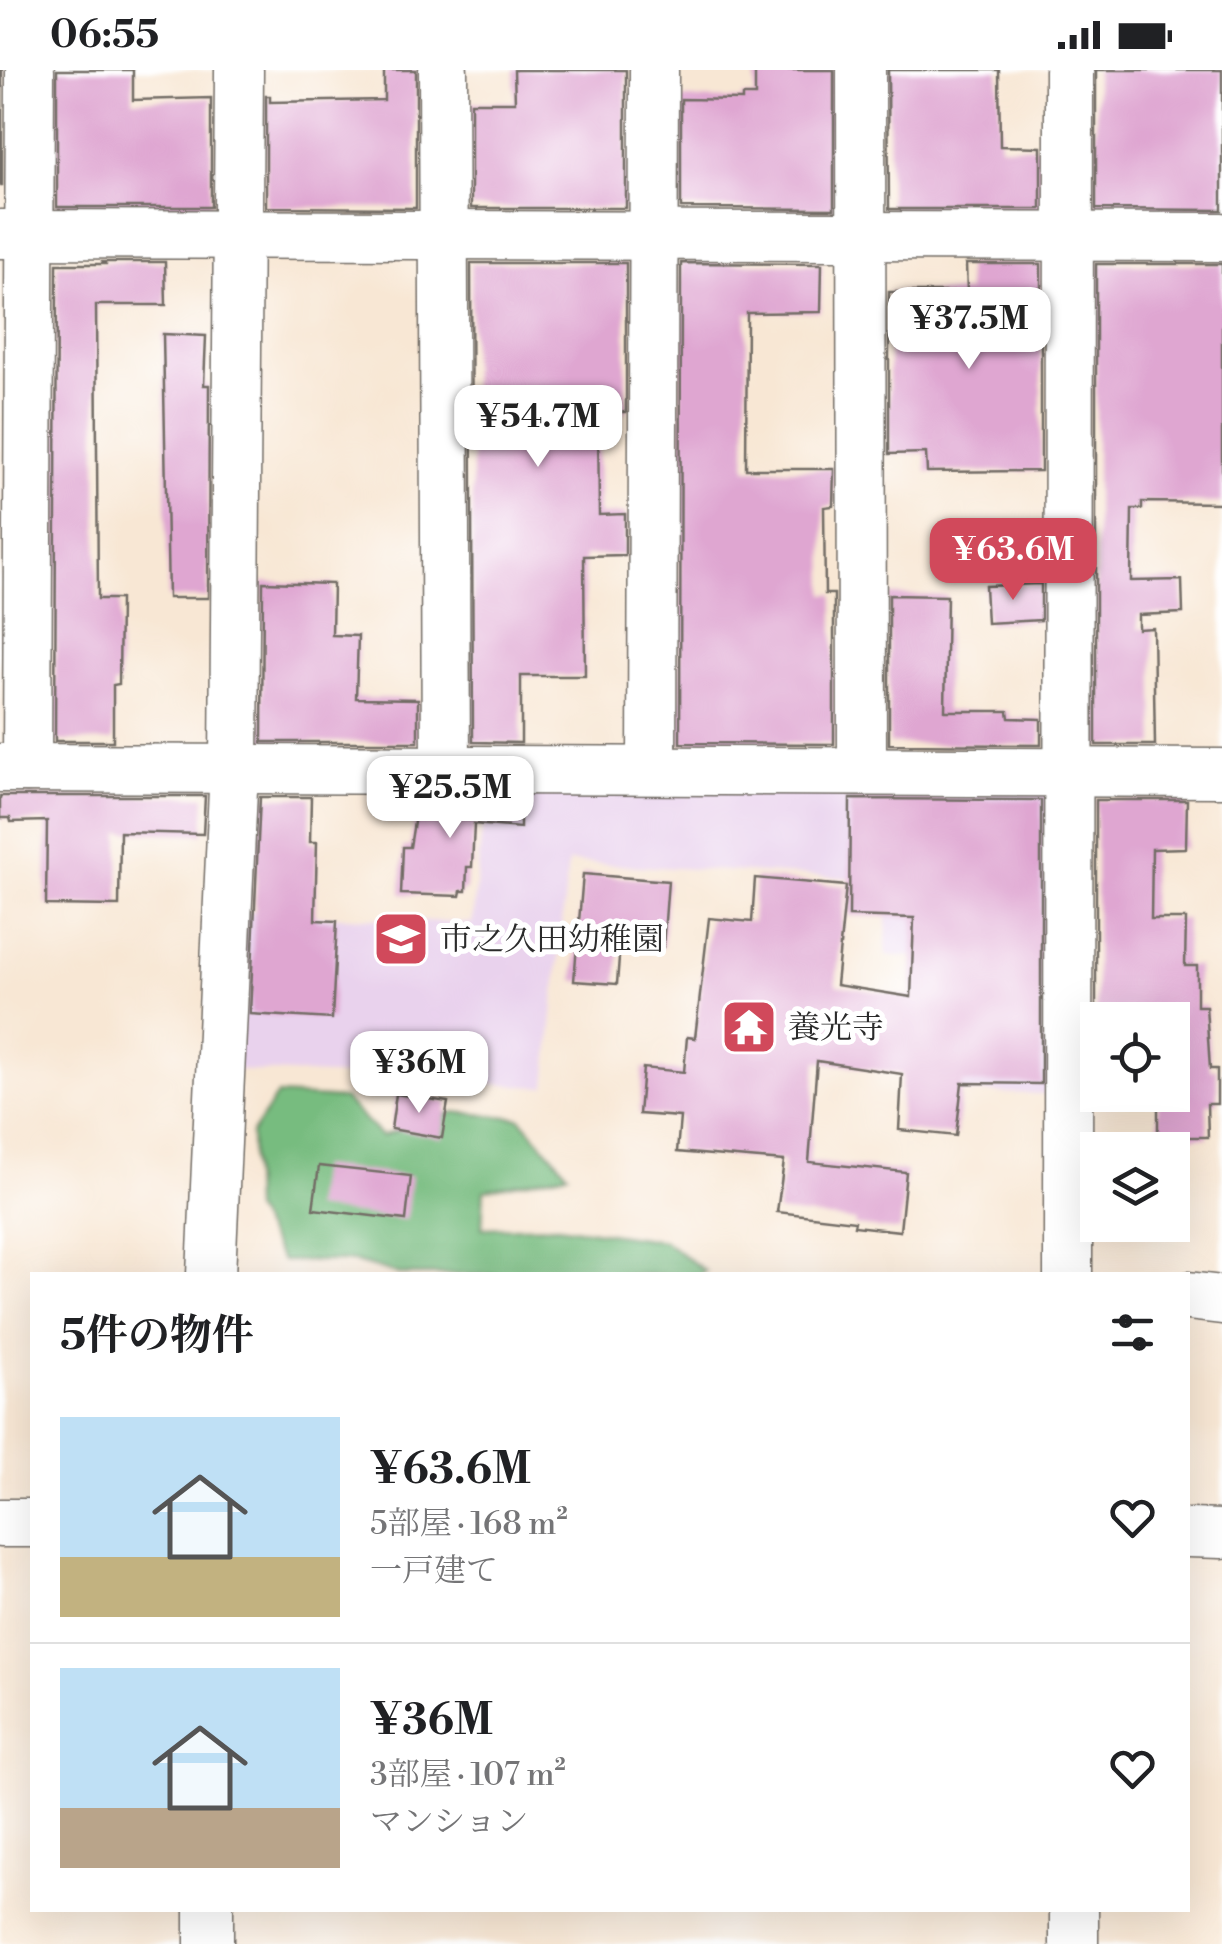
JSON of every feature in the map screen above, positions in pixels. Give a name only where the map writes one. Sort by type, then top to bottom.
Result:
[{"type":"street","points":[[30,70],[15,234],[14,768],[1222,773]]},
{"type":"street","points":[[211,1272],[234,767],[239,70]]},
{"type":"street","points":[[442,70],[446,768]]},
{"type":"street","points":[[652,770],[654,70]]},
{"type":"street","points":[[861,70],[862,770]]},
{"type":"street","points":[[1068,1272],[1069,70]]},
{"type":"street","points":[[15,234],[1222,237]]},
{"type":"street","points":[[1190,1296],[1222,1300]]},
{"type":"street","points":[[0,1523],[30,1523]]},
{"type":"street","points":[[1190,1533],[1222,1534]]},
{"type":"street","points":[[209,1912],[209,1944]]},
{"type":"street","points":[[1074,1912],[1074,1944]]},
{"type":"shaded area","name":"市之久田幼稚園","points":[[487,783],[1048,785],[1050,1094],[944,1092],[943,959],[886,955],[888,880],[568,862],[546,1087],[234,1070],[244,912],[472,923]]},
{"type":"green space","points":[[277,1095],[344,1099],[381,1136],[454,1112],[520,1118],[568,1173],[484,1190],[482,1228],[558,1226],[664,1241],[705,1271],[390,1272],[352,1261],[282,1261],[253,1210],[251,1134]]},
{"type":"building","points":[[2,70],[2,185],[0,185]]},
{"type":"building","points":[[57,70],[133,70],[133,100],[211,98],[211,207],[57,207]]},
{"type":"building","points":[[384,70],[416,70],[416,208],[266,207],[266,96],[270,96],[270,102],[384,100]]},
{"type":"building","points":[[514,70],[626,70],[626,208],[471,208],[471,102],[515,102]]},
{"type":"building","points":[[755,70],[834,70],[834,209],[681,208],[681,99],[742,100],[742,96],[755,96]]},
{"type":"building","points":[[888,70],[999,70],[1000,146],[1041,147],[1041,209],[889,209]]},
{"type":"building","points":[[1096,70],[1222,70],[1222,210],[1096,209]]},
{"type":"building","points":[[165,262],[166,305],[96,305],[98,599],[120,599],[119,684],[113,685],[113,741],[55,741],[57,264]]},
{"type":"building","points":[[471,263],[626,263],[626,412],[598,412],[599,515],[625,514],[625,555],[584,556],[585,676],[521,676],[521,743],[473,742]]},
{"type":"building","points":[[681,263],[822,264],[821,312],[747,313],[746,469],[834,469],[833,506],[824,507],[825,594],[834,594],[834,744],[680,743]]},
{"type":"building","points":[[966,264],[1041,264],[1041,471],[927,472],[926,453],[889,454],[889,292],[967,292]]},
{"type":"building","points":[[1096,264],[1222,264],[1222,503],[1142,502],[1142,509],[1132,509],[1131,581],[1182,580],[1183,613],[1138,615],[1138,629],[1153,628],[1155,745],[1096,745]]},
{"type":"building","points":[[163,334],[206,336],[208,598],[168,598]]},
{"type":"building","points":[[263,582],[333,584],[332,635],[358,636],[356,698],[418,699],[418,742],[262,742]]},
{"type":"building","points":[[1041,584],[1041,620],[987,623],[985,586]]},
{"type":"building","points":[[889,595],[947,596],[945,711],[1008,711],[1009,718],[1041,719],[1041,745],[889,744]]},
{"type":"building","points":[[0,796],[205,796],[203,834],[120,832],[119,906],[46,905],[47,821],[11,822],[10,818],[0,818]]},
{"type":"building","points":[[260,797],[311,797],[310,842],[317,842],[315,920],[337,921],[332,1019],[250,1014]]},
{"type":"building","points":[[418,797],[520,798],[520,828],[474,824],[472,867],[467,867],[466,891],[461,891],[460,896],[401,894],[403,847],[410,847]]},
{"type":"building","points":[[850,799],[1041,800],[1041,1084],[962,1083],[956,1136],[899,1130],[902,1074],[817,1061],[809,1162],[906,1172],[900,1231],[854,1226],[855,1221],[777,1212],[784,1161],[677,1152],[680,1117],[639,1114],[643,1068],[684,1072],[687,1037],[695,1038],[709,918],[752,922],[755,878],[846,886],[836,985],[911,997],[914,918],[849,916]]},
{"type":"building","points":[[1096,800],[1187,800],[1186,848],[1152,849],[1151,919],[1186,919],[1185,966],[1197,966],[1197,1006],[1206,1006],[1210,1069],[1217,1069],[1217,1104],[1207,1104],[1208,1137],[1190,1137],[1190,1132],[1158,1132],[1158,1112],[1190,1112],[1190,1002],[1096,1002]]},
{"type":"building","points":[[583,874],[668,881],[663,947],[620,944],[617,984],[574,981]]},
{"type":"building","points":[[396,1094],[448,1102],[442,1138],[391,1129]]},
{"type":"building","points":[[319,1166],[411,1176],[406,1220],[313,1209]]},
{"type":"place","name":"市之久田幼稚園","points":[[401,939]]},
{"type":"place","name":"養光寺","points":[[749,1027]]}]
